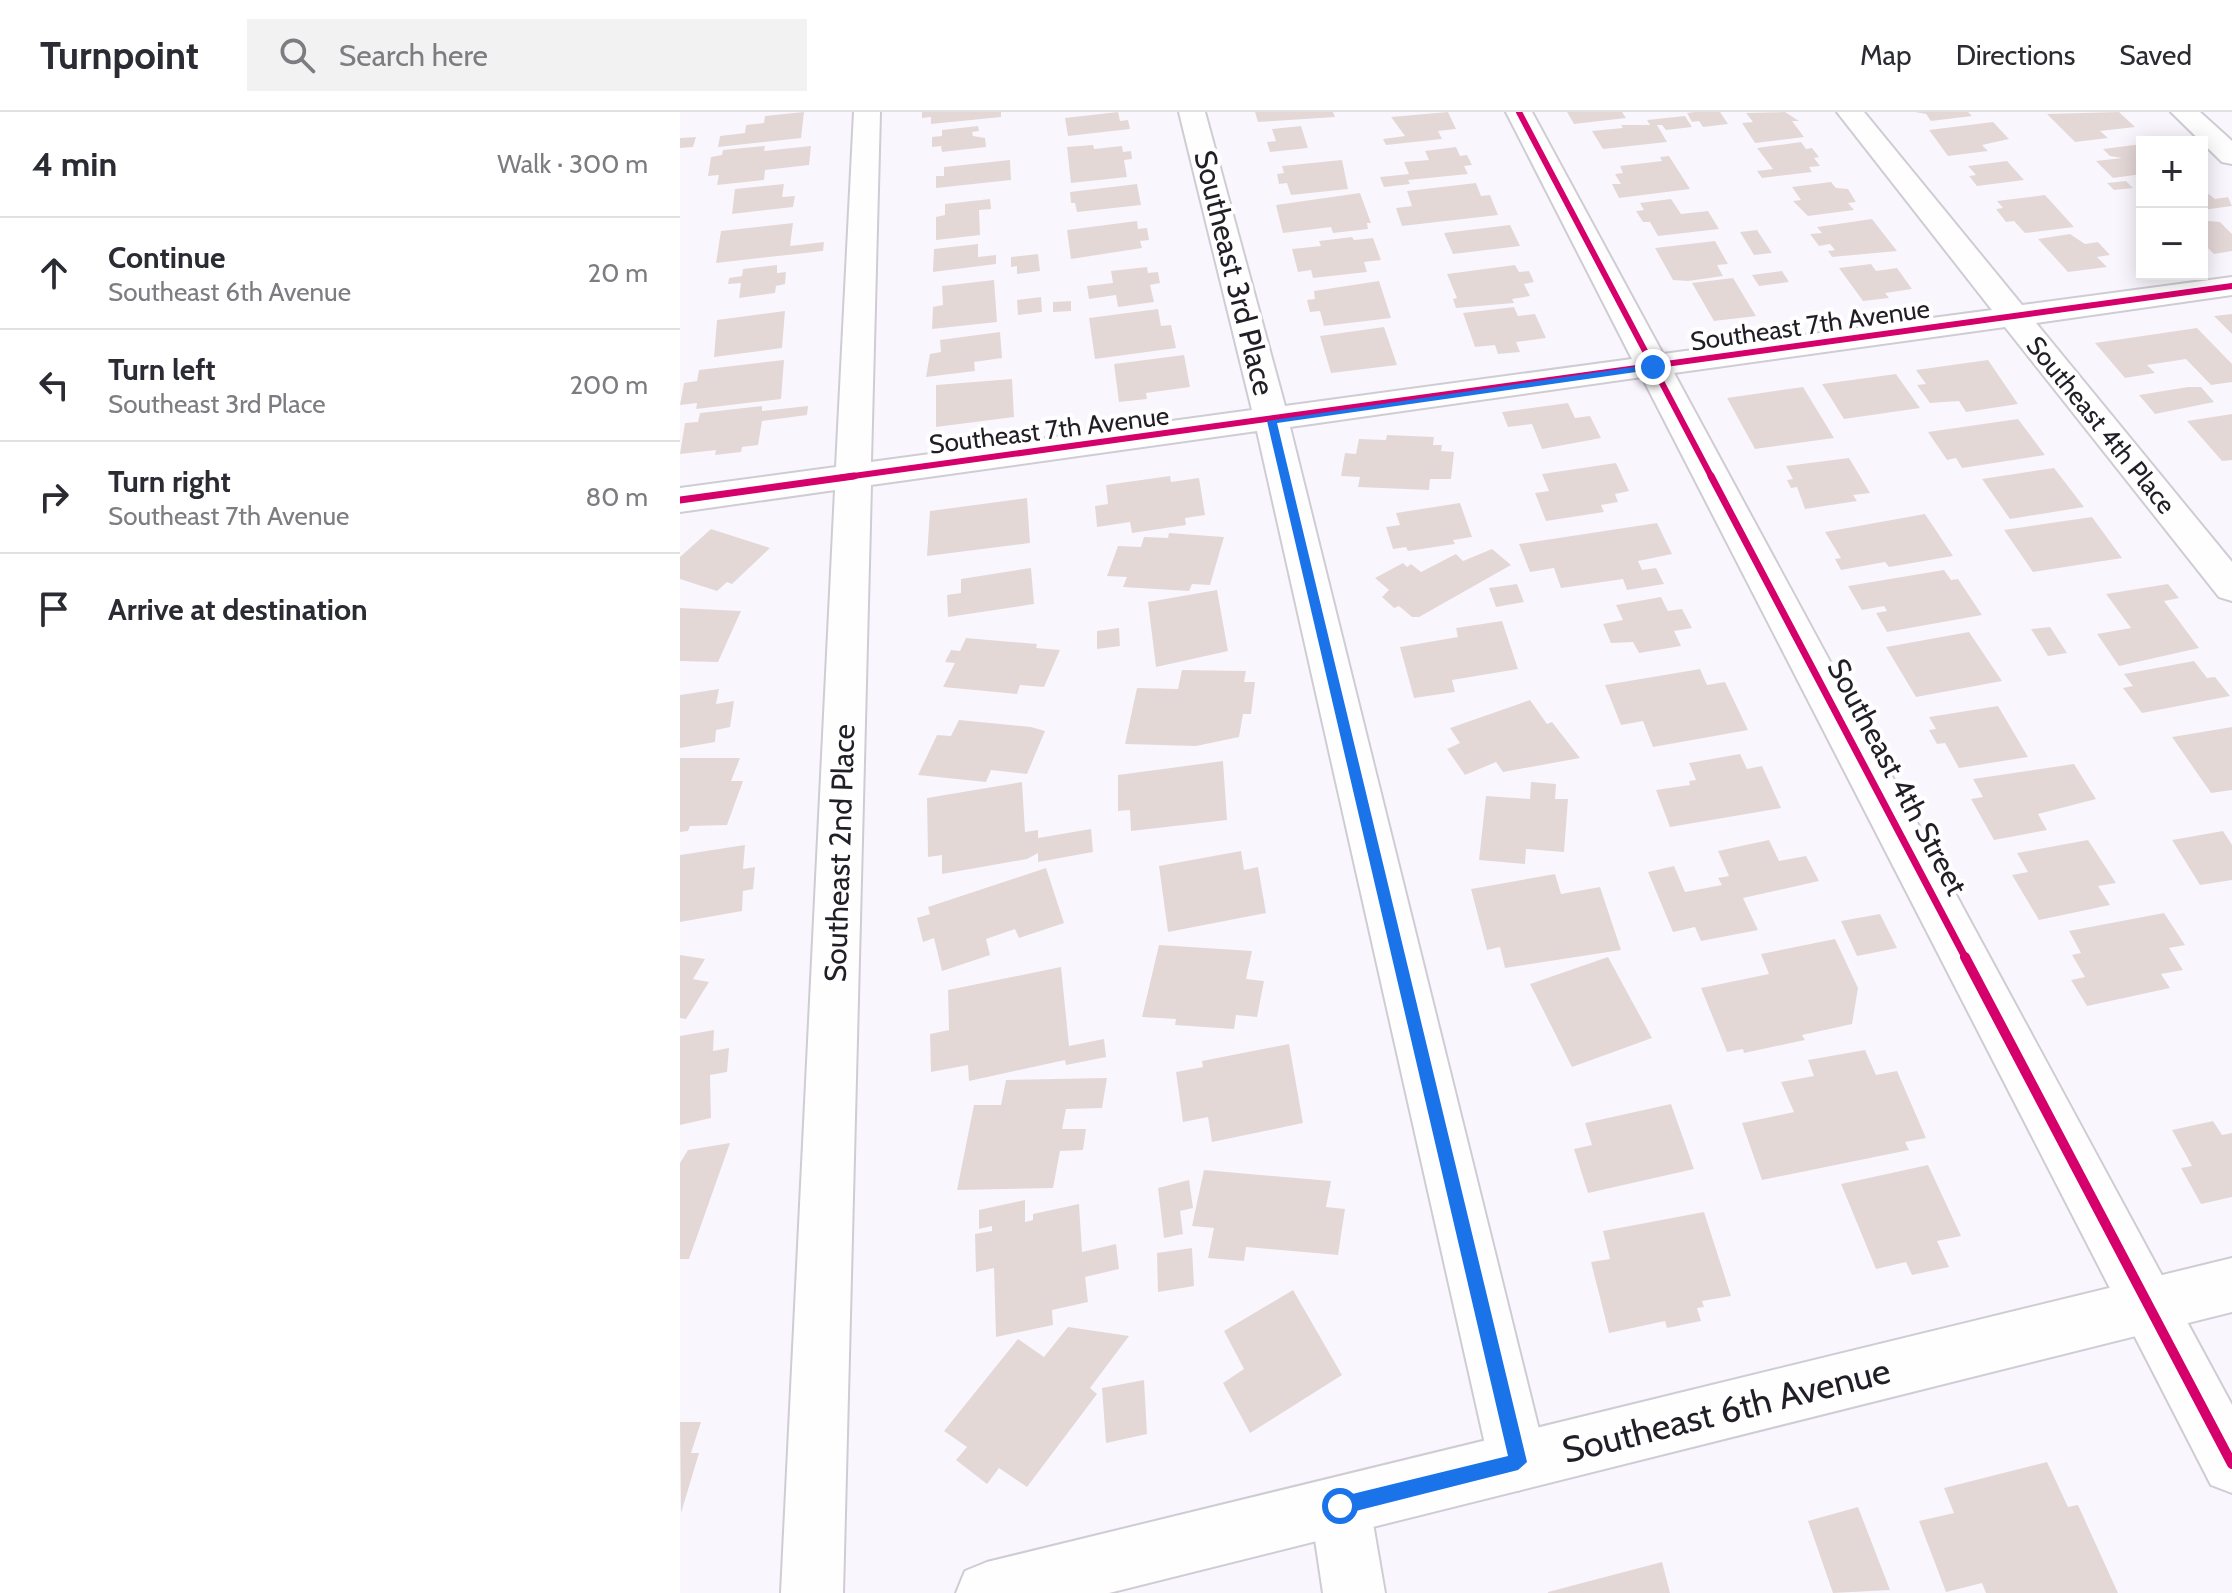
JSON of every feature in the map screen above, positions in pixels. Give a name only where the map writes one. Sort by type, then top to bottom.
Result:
[{"type":"street","name":"Southeast 2nd Place","points":[[812,1593],[867,112]]},
{"type":"street","name":"Southeast 3rd Place","points":[[1192,112],[1272,421],[1518,1462]]},
{"type":"street","name":"Southeast 4th Street","points":[[1519,112],[2232,1464]]},
{"type":"street","name":"Southeast 4th Place","points":[[1850,112],[2232,588]]},
{"type":"street","points":[[2184,112],[2232,156]]},
{"type":"street","name":"Southeast 7th Avenue","points":[[680,500],[1272,421],[2232,286]]},
{"type":"street","name":"Southeast 6th Avenue","points":[[987,1593],[2232,1285]]},
{"type":"street","points":[[1340,1506],[1354,1593]]},
{"type":"building","points":[[804,112],[801,138],[718,147],[720,136],[745,133],[746,125],[764,123],[765,116]]},
{"type":"building","points":[[922,112],[1001,112],[1001,117],[931,124],[931,117],[922,118]]},
{"type":"building","points":[[1118,112],[1120,121],[1128,120],[1130,129],[1068,136],[1065,118]]},
{"type":"building","points":[[1255,112],[1333,112],[1335,117],[1258,122]]},
{"type":"building","points":[[1448,112],[1456,129],[1438,131],[1442,139],[1386,145],[1383,139],[1405,136],[1391,117]]},
{"type":"building","points":[[1567,112],[1622,112],[1626,118],[1574,124]]},
{"type":"building","points":[[1720,112],[1728,124],[1703,127],[1699,121],[1692,122],[1687,113]]},
{"type":"building","points":[[1785,112],[1799,121],[1792,121],[1804,137],[1755,143],[1742,123],[1753,122],[1746,113]]},
{"type":"building","points":[[1915,112],[1968,112],[1972,116],[1931,121],[1926,114]]},
{"type":"building","points":[[2119,112],[2135,127],[2100,131],[2108,138],[2075,142],[2047,114]]},
{"type":"building","points":[[1685,116],[1692,127],[1666,130],[1662,125],[1657,125],[1667,142],[1603,149],[1592,131],[1623,128],[1621,125],[1650,125],[1647,120]]},
{"type":"building","points":[[1993,122],[2009,139],[1982,145],[1988,151],[1948,156],[1929,130]]},
{"type":"building","points":[[978,126],[979,131],[972,132],[973,136],[985,138],[986,147],[942,152],[941,146],[932,147],[932,137],[942,136],[942,130]]},
{"type":"building","points":[[1301,126],[1308,148],[1270,152],[1267,142],[1276,141],[1272,129]]},
{"type":"building","points":[[696,137],[693,147],[680,148],[680,138]]},
{"type":"building","points":[[1801,142],[1806,149],[1812,148],[1819,157],[1814,158],[1820,166],[1809,167],[1812,172],[1762,178],[1757,171],[1773,169],[1757,148]]},
{"type":"building","points":[[1093,145],[1094,149],[1122,146],[1123,152],[1131,151],[1132,159],[1124,160],[1127,177],[1071,183],[1067,147]]},
{"type":"building","points":[[2136,145],[2136,175],[2113,178],[2096,161],[2122,158],[2110,156],[2103,149]]},
{"type":"building","points":[[765,146],[764,151],[811,146],[809,165],[765,170],[764,180],[717,185],[719,175],[708,176],[711,157],[722,155],[723,150]]},
{"type":"building","points":[[1456,147],[1460,156],[1467,155],[1472,165],[1464,166],[1468,174],[1408,180],[1410,184],[1384,187],[1380,177],[1409,174],[1404,162],[1429,160],[1425,151]]},
{"type":"building","points":[[1669,156],[1690,189],[1619,198],[1612,184],[1621,184],[1615,174],[1623,173],[1620,166],[1662,161],[1660,157]]},
{"type":"building","points":[[1010,160],[1011,180],[936,188],[936,176],[944,176],[944,167]]},
{"type":"building","points":[[1342,160],[1348,189],[1291,195],[1287,183],[1279,184],[1277,174],[1284,173],[1282,166]]},
{"type":"building","points":[[2007,161],[2024,180],[1977,186],[1969,176],[1976,175],[1968,166]]},
{"type":"building","points":[[2126,181],[2133,188],[2114,190],[2107,183]]},
{"type":"building","points":[[1831,182],[1836,188],[1848,189],[1856,202],[1848,203],[1854,210],[1808,216],[1793,201],[1801,200],[1792,187]]},
{"type":"building","points":[[1476,183],[1481,196],[1490,195],[1498,215],[1402,226],[1396,208],[1412,206],[1407,191]]},
{"type":"building","points":[[784,184],[782,197],[795,196],[793,207],[732,214],[735,189]]},
{"type":"building","points":[[1137,184],[1141,205],[1077,212],[1075,203],[1071,203],[1070,192]]},
{"type":"building","points":[[1360,193],[1371,223],[1367,223],[1368,229],[1333,233],[1331,227],[1283,233],[1276,205]]},
{"type":"building","points":[[2208,194],[2215,199],[2228,197],[2232,206],[2208,209]]},
{"type":"building","points":[[2045,195],[2074,227],[2025,233],[2014,221],[2006,222],[1996,209],[2003,208],[1997,201]]},
{"type":"building","points":[[990,199],[991,209],[979,210],[980,235],[936,240],[936,217],[945,215],[945,204]]},
{"type":"building","points":[[1671,199],[1681,214],[1708,211],[1719,229],[1658,236],[1650,222],[1643,222],[1636,211],[1644,210],[1640,203]]},
{"type":"building","points":[[1872,219],[1897,251],[1832,257],[1828,251],[1835,250],[1830,244],[1819,246],[1810,234],[1822,233],[1817,227]]},
{"type":"building","points":[[1137,221],[1138,229],[1147,228],[1149,240],[1140,241],[1142,248],[1071,259],[1067,230]]},
{"type":"building","points":[[2208,221],[2220,222],[2232,234],[2232,251],[2214,254],[2208,248]]},
{"type":"building","points":[[793,223],[790,246],[824,242],[823,251],[716,263],[721,231]]},
{"type":"building","points":[[1510,225],[1520,246],[1453,254],[1444,233]]},
{"type":"building","points":[[1757,230],[1772,253],[1754,255],[1740,232]]},
{"type":"building","points":[[2070,234],[2085,244],[2098,242],[2110,255],[2097,257],[2107,267],[2068,272],[2038,239]]},
{"type":"building","points":[[1352,237],[1354,240],[1373,238],[1381,260],[1364,262],[1367,272],[1313,278],[1311,270],[1298,272],[1292,249],[1321,246],[1319,241]]},
{"type":"building","points":[[1715,241],[1728,264],[1717,265],[1723,276],[1688,281],[1673,280],[1655,248]]},
{"type":"building","points":[[978,244],[978,257],[996,255],[996,264],[933,272],[934,249]]},
{"type":"building","points":[[1038,254],[1040,271],[1017,274],[1017,266],[1011,267],[1011,257]]},
{"type":"building","points":[[1871,264],[1876,271],[1897,268],[1912,289],[1885,293],[1889,298],[1863,301],[1839,268]]},
{"type":"building","points":[[777,265],[777,273],[786,272],[785,284],[776,286],[775,293],[739,298],[741,283],[728,284],[729,278],[742,276],[743,269]]},
{"type":"building","points":[[1515,265],[1519,272],[1529,271],[1534,282],[1524,284],[1530,296],[1512,299],[1514,303],[1456,308],[1453,299],[1457,298],[1447,274]]},
{"type":"building","points":[[1147,267],[1148,273],[1158,272],[1160,283],[1150,285],[1154,302],[1118,307],[1116,295],[1089,299],[1087,286],[1113,283],[1111,271]]},
{"type":"building","points":[[1782,271],[1789,282],[1759,286],[1752,275]]},
{"type":"building","points":[[1733,278],[1756,316],[1714,321],[1692,283]]},
{"type":"building","points":[[994,280],[997,322],[932,329],[933,307],[943,305],[942,286]]},
{"type":"building","points":[[1379,281],[1391,318],[1324,326],[1320,311],[1310,312],[1307,300],[1315,299],[1314,291]]},
{"type":"building","points":[[1041,297],[1042,312],[1018,315],[1017,300]]},
{"type":"building","points":[[1071,301],[1071,311],[1053,312],[1053,302]]},
{"type":"building","points":[[1514,307],[1518,316],[1535,314],[1546,338],[1516,342],[1520,352],[1498,354],[1495,345],[1475,347],[1463,313]]},
{"type":"building","points":[[1158,309],[1161,326],[1171,325],[1176,348],[1095,359],[1089,318]]},
{"type":"building","points":[[785,311],[782,348],[714,357],[717,320]]},
{"type":"building","points":[[2232,314],[2232,334],[2214,316]]},
{"type":"building","points":[[1384,327],[1397,365],[1331,373],[1320,336]]},
{"type":"building","points":[[2197,328],[2232,364],[2232,382],[2211,385],[2186,359],[2147,365],[2155,373],[2125,378],[2095,343]]},
{"type":"building","points":[[1000,332],[1002,358],[974,362],[975,371],[926,377],[930,354],[941,352],[940,340]]},
{"type":"building","points":[[1184,355],[1190,387],[1146,393],[1147,399],[1119,402],[1114,364]]},
{"type":"building","points":[[784,360],[781,399],[696,409],[697,403],[680,405],[684,383],[697,381],[699,370]]},
{"type":"building","points":[[1988,360],[2018,404],[1966,412],[1959,401],[1930,403],[1917,385],[1926,384],[1916,370]]},
{"type":"building","points":[[1896,374],[1920,408],[1844,419],[1822,384]]},
{"type":"building","points":[[1012,379],[1014,417],[936,427],[936,385]]},
{"type":"building","points":[[1803,387],[1834,438],[1755,449],[1727,398]]},
{"type":"building","points":[[2201,387],[2214,402],[2155,414],[2139,395]]},
{"type":"building","points":[[1568,403],[1575,418],[1590,416],[1601,438],[1542,449],[1532,424],[1508,427],[1502,412]]},
{"type":"building","points":[[762,406],[762,411],[808,406],[807,415],[762,421],[758,445],[742,447],[741,452],[715,455],[716,450],[680,454],[685,423],[698,422],[700,413]]},
{"type":"building","points":[[2232,414],[2232,460],[2222,461],[2187,421]]},
{"type":"building","points":[[2018,419],[2045,455],[1962,468],[1956,458],[1947,460],[1928,432]]},
{"type":"building","points":[[1387,435],[1434,437],[1433,445],[1442,445],[1441,451],[1454,452],[1451,479],[1430,479],[1429,490],[1358,487],[1360,477],[1341,476],[1345,453],[1356,454],[1359,439],[1386,440]]},
{"type":"building","points":[[1849,458],[1870,493],[1853,495],[1857,501],[1805,509],[1797,487],[1791,488],[1787,480],[1793,479],[1786,466]]},
{"type":"building","points":[[1616,463],[1629,491],[1615,494],[1618,502],[1601,505],[1604,512],[1546,521],[1535,493],[1549,491],[1542,474]]},
{"type":"building","points":[[2054,468],[2084,507],[2010,519],[1982,479]]},
{"type":"building","points":[[1170,476],[1171,482],[1199,478],[1205,515],[1185,518],[1186,525],[1132,533],[1130,522],[1097,527],[1095,506],[1108,504],[1106,485]]},
{"type":"building","points":[[1027,498],[1030,543],[927,556],[930,511]]},
{"type":"building","points":[[1460,503],[1472,537],[1453,540],[1455,544],[1408,551],[1406,547],[1393,549],[1386,527],[1400,525],[1396,513]]},
{"type":"building","points":[[1925,514],[1953,556],[1889,567],[1885,562],[1841,570],[1835,559],[1841,558],[1825,532]]},
{"type":"building","points":[[2092,517],[2122,558],[2033,572],[2004,530]]},
{"type":"building","points":[[1657,523],[1672,554],[1638,561],[1642,570],[1656,568],[1664,584],[1627,590],[1623,579],[1561,588],[1554,568],[1530,572],[1519,544]]},
{"type":"building","points":[[711,529],[770,548],[732,584],[727,582],[717,591],[680,579],[680,557]]},
{"type":"building","points":[[1169,533],[1224,537],[1210,585],[1192,584],[1189,591],[1123,587],[1127,577],[1107,576],[1118,546],[1141,547],[1144,537],[1168,538]]},
{"type":"building","points":[[1492,549],[1511,565],[1419,617],[1412,617],[1399,606],[1394,608],[1382,597],[1389,590],[1375,578],[1403,563],[1407,567],[1411,564],[1421,572],[1456,554],[1463,561]]},
{"type":"building","points":[[1031,568],[1034,604],[948,617],[947,595],[961,593],[961,579]]},
{"type":"building","points":[[1944,570],[1951,580],[1958,579],[1982,615],[1887,632],[1876,613],[1887,611],[1884,606],[1862,610],[1848,586]]},
{"type":"building","points":[[1517,584],[1524,602],[1496,607],[1489,588]]},
{"type":"building","points":[[2168,584],[2179,598],[2164,601],[2199,648],[2119,666],[2097,634],[2131,628],[2106,594]]},
{"type":"building","points":[[1217,590],[1228,651],[1156,667],[1148,602]]},
{"type":"building","points":[[1661,597],[1668,611],[1682,609],[1692,628],[1674,631],[1681,646],[1639,653],[1633,642],[1611,643],[1603,624],[1623,620],[1616,605]]},
{"type":"building","points":[[680,608],[741,611],[718,662],[680,661]]},
{"type":"building","points":[[1502,621],[1518,669],[1452,680],[1455,692],[1414,698],[1400,647],[1458,637],[1456,628]]},
{"type":"building","points":[[2050,627],[2067,653],[2048,656],[2031,629]]},
{"type":"building","points":[[1119,628],[1120,646],[1097,649],[1097,631]]},
{"type":"building","points":[[1969,632],[2002,681],[1916,697],[1886,647]]},
{"type":"building","points":[[966,638],[1037,644],[1036,648],[1060,650],[1044,687],[1020,685],[1017,694],[943,687],[955,663],[945,662],[951,650],[960,651]]},
{"type":"building","points":[[2194,661],[2207,678],[2215,677],[2230,696],[2142,713],[2123,688],[2133,686],[2124,674]]},
{"type":"building","points":[[1700,669],[1707,685],[1725,682],[1748,730],[1653,747],[1643,721],[1621,725],[1605,685]]},
{"type":"building","points":[[1182,670],[1246,671],[1244,682],[1255,682],[1251,714],[1243,714],[1239,737],[1196,746],[1125,744],[1137,688],[1178,689]]},
{"type":"building","points":[[719,689],[716,704],[734,701],[730,727],[716,730],[715,742],[680,748],[680,695]]},
{"type":"building","points":[[1530,700],[1547,724],[1552,722],[1580,758],[1503,772],[1496,762],[1465,775],[1447,749],[1460,743],[1450,728]]},
{"type":"building","points":[[1998,706],[2028,757],[1959,768],[1945,743],[1937,744],[1929,730],[1936,729],[1929,717]]},
{"type":"building","points":[[959,720],[1045,731],[1027,774],[991,770],[986,782],[918,775],[937,735],[951,736]]},
{"type":"building","points":[[2232,727],[2232,790],[2211,793],[2172,737]]},
{"type":"building","points":[[1740,754],[1747,769],[1762,766],[1781,808],[1670,827],[1656,790],[1690,785],[1689,781],[1696,780],[1689,763]]},
{"type":"building","points":[[680,758],[740,758],[731,781],[743,781],[727,825],[690,826],[688,831],[680,832]]},
{"type":"building","points":[[1223,761],[1227,820],[1131,831],[1130,810],[1118,811],[1118,775]]},
{"type":"building","points":[[2074,764],[2096,799],[2038,814],[2047,830],[1994,840],[1971,799],[1983,797],[1973,779]]},
{"type":"building","points":[[1022,782],[1025,832],[1038,830],[1038,838],[1091,829],[1093,852],[1038,862],[1038,853],[1027,859],[942,874],[942,855],[928,857],[927,798]]},
{"type":"building","points":[[1531,782],[1556,784],[1555,799],[1568,799],[1564,852],[1526,849],[1525,864],[1479,860],[1486,796],[1530,799]]},
{"type":"building","points":[[2223,831],[2232,845],[2232,880],[2200,885],[2172,840]]},
{"type":"building","points":[[1769,840],[1779,861],[1806,856],[1819,881],[1743,898],[1758,930],[1701,941],[1695,927],[1673,932],[1648,872],[1674,866],[1685,892],[1722,885],[1718,878],[1729,876],[1718,851]]},
{"type":"building","points":[[2088,840],[2116,883],[2098,886],[2110,905],[2039,920],[2012,875],[2028,872],[2017,853]]},
{"type":"building","points":[[745,845],[743,869],[755,867],[753,889],[743,891],[742,911],[680,922],[680,855]]},
{"type":"building","points":[[1241,851],[1244,870],[1258,867],[1266,913],[1168,932],[1159,866]]},
{"type":"building","points":[[1046,868],[1064,923],[1019,938],[1015,929],[986,939],[990,955],[942,971],[934,938],[923,942],[917,918],[930,914],[928,907]]},
{"type":"building","points":[[1555,874],[1561,894],[1600,887],[1621,950],[1505,968],[1500,947],[1487,950],[1471,889]]},
{"type":"building","points":[[2164,913],[2185,945],[2169,948],[2183,970],[2161,974],[2170,988],[2087,1006],[2071,980],[2085,977],[2072,955],[2081,953],[2069,931]]},
{"type":"building","points":[[1880,914],[1897,948],[1857,956],[1841,921]]},
{"type":"building","points":[[1835,939],[1858,988],[1852,1024],[1802,1035],[1805,1040],[1744,1053],[1743,1049],[1727,1052],[1701,988],[1769,974],[1761,954]]},
{"type":"building","points":[[1159,945],[1252,951],[1246,979],[1264,981],[1257,1017],[1236,1015],[1234,1029],[1175,1025],[1176,1019],[1142,1017]]},
{"type":"building","points":[[680,955],[705,959],[693,979],[709,982],[686,1019],[680,1018]]},
{"type":"building","points":[[1608,957],[1652,1038],[1572,1067],[1530,984]]},
{"type":"building","points":[[1061,967],[1069,1046],[1104,1039],[1106,1057],[1066,1065],[1065,1060],[969,1081],[968,1065],[931,1072],[930,1034],[949,1030],[948,990]]},
{"type":"building","points":[[714,1030],[713,1051],[729,1048],[727,1072],[710,1075],[711,1118],[680,1125],[680,1036]]},
{"type":"building","points":[[1289,1044],[1303,1123],[1212,1142],[1208,1117],[1183,1122],[1176,1072],[1203,1067],[1202,1061]]},
{"type":"building","points":[[1865,1050],[1876,1075],[1897,1071],[1926,1138],[1905,1142],[1909,1150],[1762,1180],[1742,1123],[1794,1112],[1781,1082],[1814,1076],[1808,1060]]},
{"type":"building","points":[[1107,1078],[1102,1108],[1066,1109],[1062,1129],[1086,1129],[1083,1150],[1060,1151],[1053,1188],[957,1190],[974,1105],[1001,1105],[1006,1080]]},
{"type":"building","points":[[1671,1104],[1694,1169],[1588,1193],[1574,1149],[1592,1145],[1585,1123]]},
{"type":"building","points":[[2213,1121],[2222,1135],[2232,1133],[2232,1197],[2201,1204],[2181,1168],[2192,1166],[2172,1130]]},
{"type":"building","points":[[730,1143],[689,1259],[680,1259],[680,1163],[688,1150]]},
{"type":"building","points":[[1928,1165],[1961,1236],[1937,1241],[1949,1267],[1912,1275],[1906,1262],[1876,1269],[1841,1184]]},
{"type":"building","points":[[1204,1170],[1331,1181],[1326,1207],[1345,1209],[1338,1255],[1246,1247],[1244,1261],[1208,1258],[1214,1228],[1192,1226]]},
{"type":"building","points":[[1189,1180],[1193,1208],[1180,1211],[1183,1234],[1164,1238],[1158,1188]]},
{"type":"building","points":[[1025,1200],[1025,1222],[1033,1220],[1033,1214],[1079,1204],[1082,1252],[1116,1244],[1119,1269],[1085,1277],[1088,1302],[1052,1310],[1053,1325],[996,1337],[994,1268],[976,1272],[975,1234],[992,1231],[992,1226],[979,1229],[979,1210]]},
{"type":"building","points":[[1704,1212],[1731,1296],[1702,1301],[1704,1307],[1697,1308],[1701,1321],[1667,1328],[1665,1321],[1609,1333],[1591,1262],[1610,1259],[1603,1231]]},
{"type":"building","points":[[1192,1248],[1194,1286],[1158,1292],[1157,1253]]},
{"type":"building","points":[[1293,1290],[1342,1375],[1250,1433],[1223,1383],[1244,1369],[1224,1331]]},
{"type":"building","points":[[1068,1327],[1129,1336],[1090,1388],[1097,1394],[1027,1487],[999,1468],[987,1484],[956,1460],[967,1447],[944,1431],[1018,1339],[1044,1357]]},
{"type":"building","points":[[1144,1380],[1147,1434],[1106,1443],[1102,1388]]},
{"type":"building","points":[[680,1422],[701,1422],[691,1453],[699,1453],[681,1513]]},
{"type":"building","points":[[2047,1462],[2068,1507],[2078,1505],[2118,1593],[1986,1593],[1982,1583],[1946,1592],[1919,1521],[1954,1513],[1944,1488]]},
{"type":"building","points":[[1858,1507],[1890,1590],[1833,1593],[1808,1521]]},
{"type":"building","points":[[1662,1562],[1670,1593],[1548,1593],[1548,1592]]},
{"type":"cycle path","points":[[1519,112],[2232,1464]]},
{"type":"cycle path","points":[[680,500],[2232,286]]},
{"type":"route","points":[[1340,1506],[1518,1462],[1272,421],[1653,367]]}]
